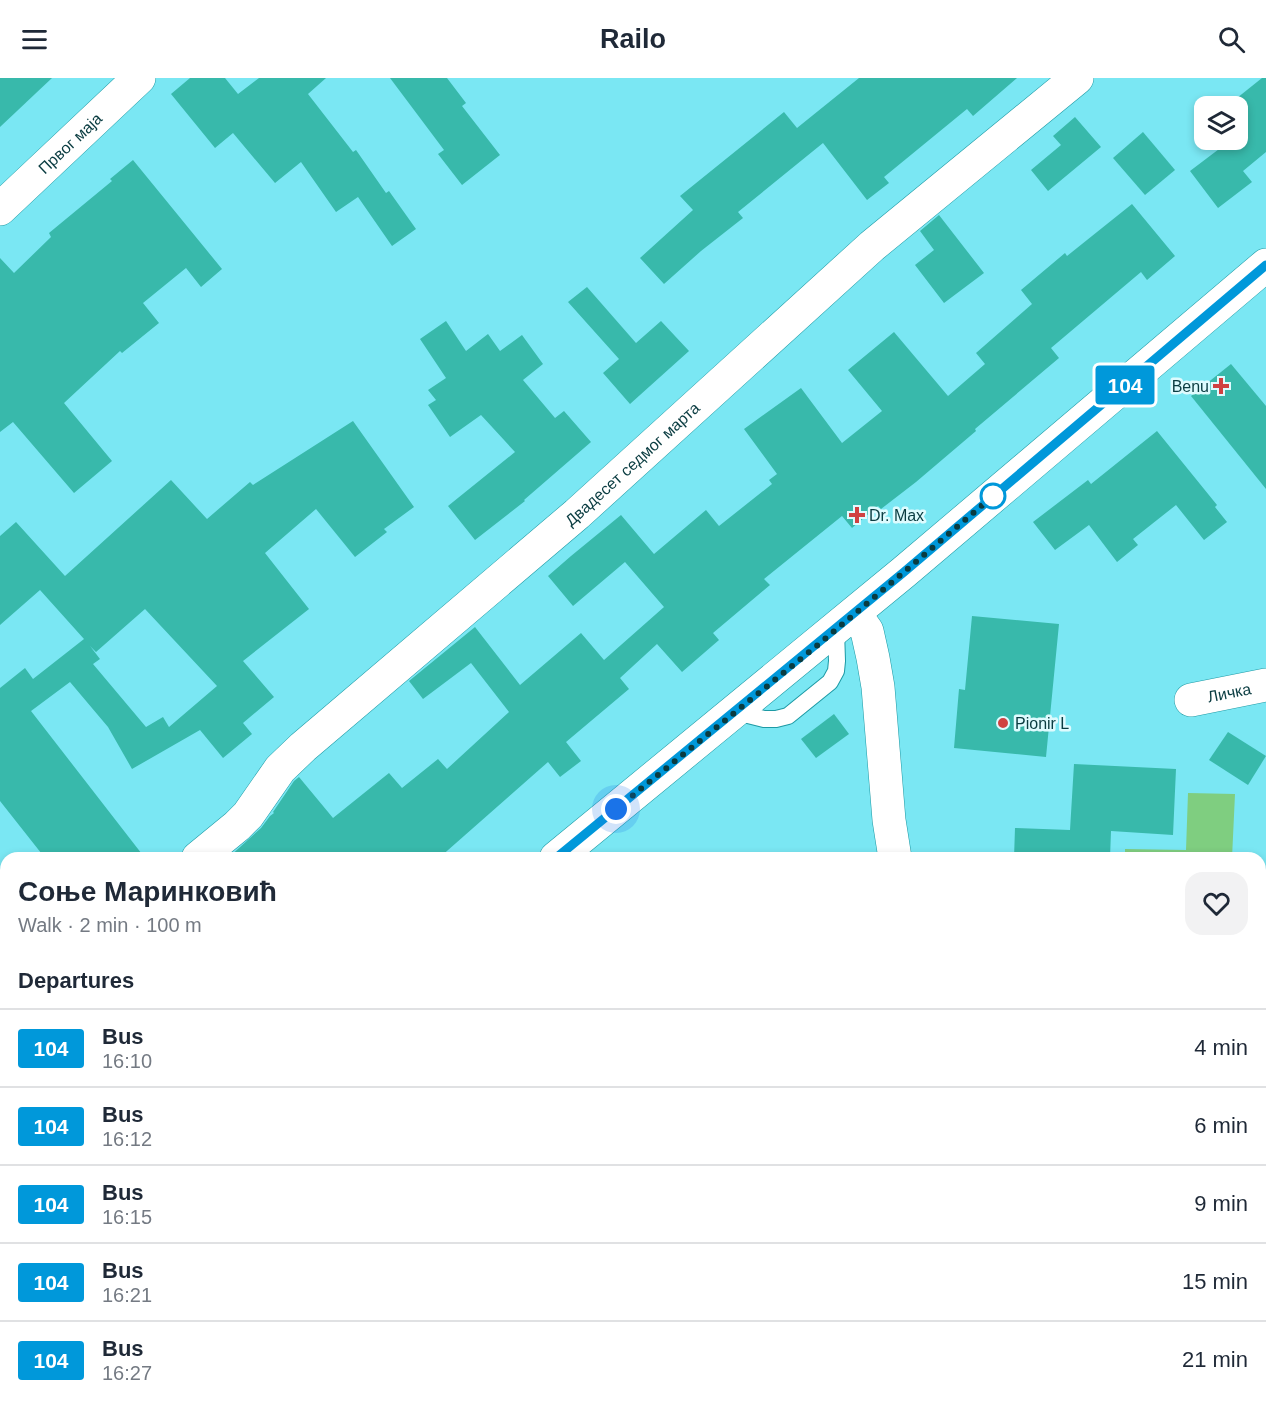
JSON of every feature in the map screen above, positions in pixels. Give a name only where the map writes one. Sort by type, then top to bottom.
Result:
[{"type":"street","name":"Првог маја","points":[[0,209],[139,78]]},
{"type":"street","name":"Двадесет седмог марта","points":[[205,852],[248,815],[280,769],[303,747],[578,514],[872,246],[1077,78]]},
{"type":"street","points":[[563,852],[845,622],[1266,265]]},
{"type":"street","points":[[845,622],[867,631],[872,651],[878,687],[888,820],[894,852]]},
{"type":"street","name":"Личка","points":[[1191,699],[1266,685]]},
{"type":"green space","points":[[1188,793],[1235,794],[1232,852],[1125,852],[1125,849],[1186,850]]},
{"type":"building","points":[[0,78],[52,78],[0,127]]},
{"type":"building","points":[[190,78],[225,78],[238,94],[259,78],[326,78],[308,94],[353,152],[356,150],[386,193],[389,191],[416,229],[392,246],[358,197],[336,212],[301,162],[275,183],[233,133],[215,148],[171,94]]},
{"type":"building","points":[[390,78],[447,78],[466,103],[462,106],[500,155],[462,185],[438,154],[444,150]]},
{"type":"building","points":[[859,78],[1017,78],[973,116],[967,109],[884,177],[889,183],[867,200],[823,143],[738,212],[743,218],[664,284],[640,258],[693,210],[680,196],[784,112],[797,128]]},
{"type":"building","points":[[1262,78],[1266,78],[1266,152],[1243,171],[1252,182],[1218,208],[1190,171],[1218,150],[1248,150],[1248,96],[1240,96]]},
{"type":"building","points":[[1075,117],[1101,147],[1048,191],[1031,170],[1061,145],[1053,136]]},
{"type":"building","points":[[1143,132],[1175,170],[1145,195],[1113,158]]},
{"type":"building","points":[[133,160],[222,269],[201,287],[186,268],[143,303],[159,323],[122,353],[120,351],[64,403],[112,461],[74,493],[13,422],[0,432],[0,258],[14,273],[51,237],[49,233],[112,181],[110,179]]},
{"type":"building","points":[[1132,204],[1175,256],[1147,280],[1141,272],[1051,348],[1059,358],[916,482],[881,509],[878,506],[852,528],[842,516],[764,579],[770,585],[713,633],[719,640],[682,672],[657,644],[620,678],[629,689],[566,742],[581,761],[560,777],[548,762],[446,852],[235,852],[274,813],[294,781],[299,777],[333,818],[389,773],[402,788],[438,759],[447,769],[509,712],[471,663],[423,699],[409,681],[475,627],[520,685],[581,633],[604,660],[664,607],[625,562],[573,606],[548,576],[621,515],[654,554],[706,510],[719,526],[772,484],[769,480],[777,474],[744,429],[801,388],[842,443],[882,411],[848,370],[894,332],[948,396],[985,364],[976,353],[1032,304],[1021,290],[1065,253],[1067,256]]},
{"type":"building","points":[[939,215],[984,273],[944,303],[915,265],[934,250],[920,231]]},
{"type":"building","points":[[587,287],[636,343],[661,321],[689,351],[630,404],[603,373],[619,359],[568,302]]},
{"type":"building","points":[[446,321],[466,351],[488,334],[500,351],[522,335],[543,364],[523,380],[555,418],[564,411],[591,442],[525,501],[475,540],[448,506],[515,452],[481,415],[450,437],[428,405],[436,400],[428,390],[446,378],[420,339]]},
{"type":"building","points":[[1231,364],[1266,406],[1266,489],[1191,396]]},
{"type":"building","points":[[353,421],[414,507],[384,529],[387,532],[355,557],[316,509],[265,553],[309,609],[243,661],[274,697],[243,723],[252,734],[223,758],[200,730],[132,769],[108,727],[70,682],[31,711],[140,852],[40,852],[0,801],[0,688],[25,668],[33,679],[84,639],[40,590],[0,625],[0,536],[16,522],[65,576],[171,480],[207,519],[250,482],[253,485]],"holes":[[[145,609],[217,686],[169,727],[163,717],[146,727],[93,664],[100,659],[90,646],[96,652]]]},
{"type":"building","points":[[1157,431],[1217,505],[1215,507],[1227,522],[1204,540],[1176,505],[1133,539],[1138,545],[1117,562],[1089,525],[1055,550],[1033,522],[1088,480],[1091,484]]},
{"type":"building","points":[[972,616],[1059,624],[1046,757],[954,748],[959,689],[965,690]]},
{"type":"building","points":[[834,714],[849,734],[816,758],[801,739]]},
{"type":"building","points":[[1228,732],[1266,756],[1248,785],[1209,760]]},
{"type":"building","points":[[1074,764],[1176,769],[1173,835],[1111,831],[1110,852],[1014,852],[1015,828],[1070,830]]},
{"type":"bus line","name":"104","points":[[563,852],[904,572],[1266,265]]},
{"type":"place","name":"Benu","points":[[1221,386]]},
{"type":"place","name":"Dr. Max","points":[[857,515]]},
{"type":"place","name":"Pionir L","points":[[1003,723]]},
{"type":"route","points":[[616,809],[819,644],[993,496]]}]
